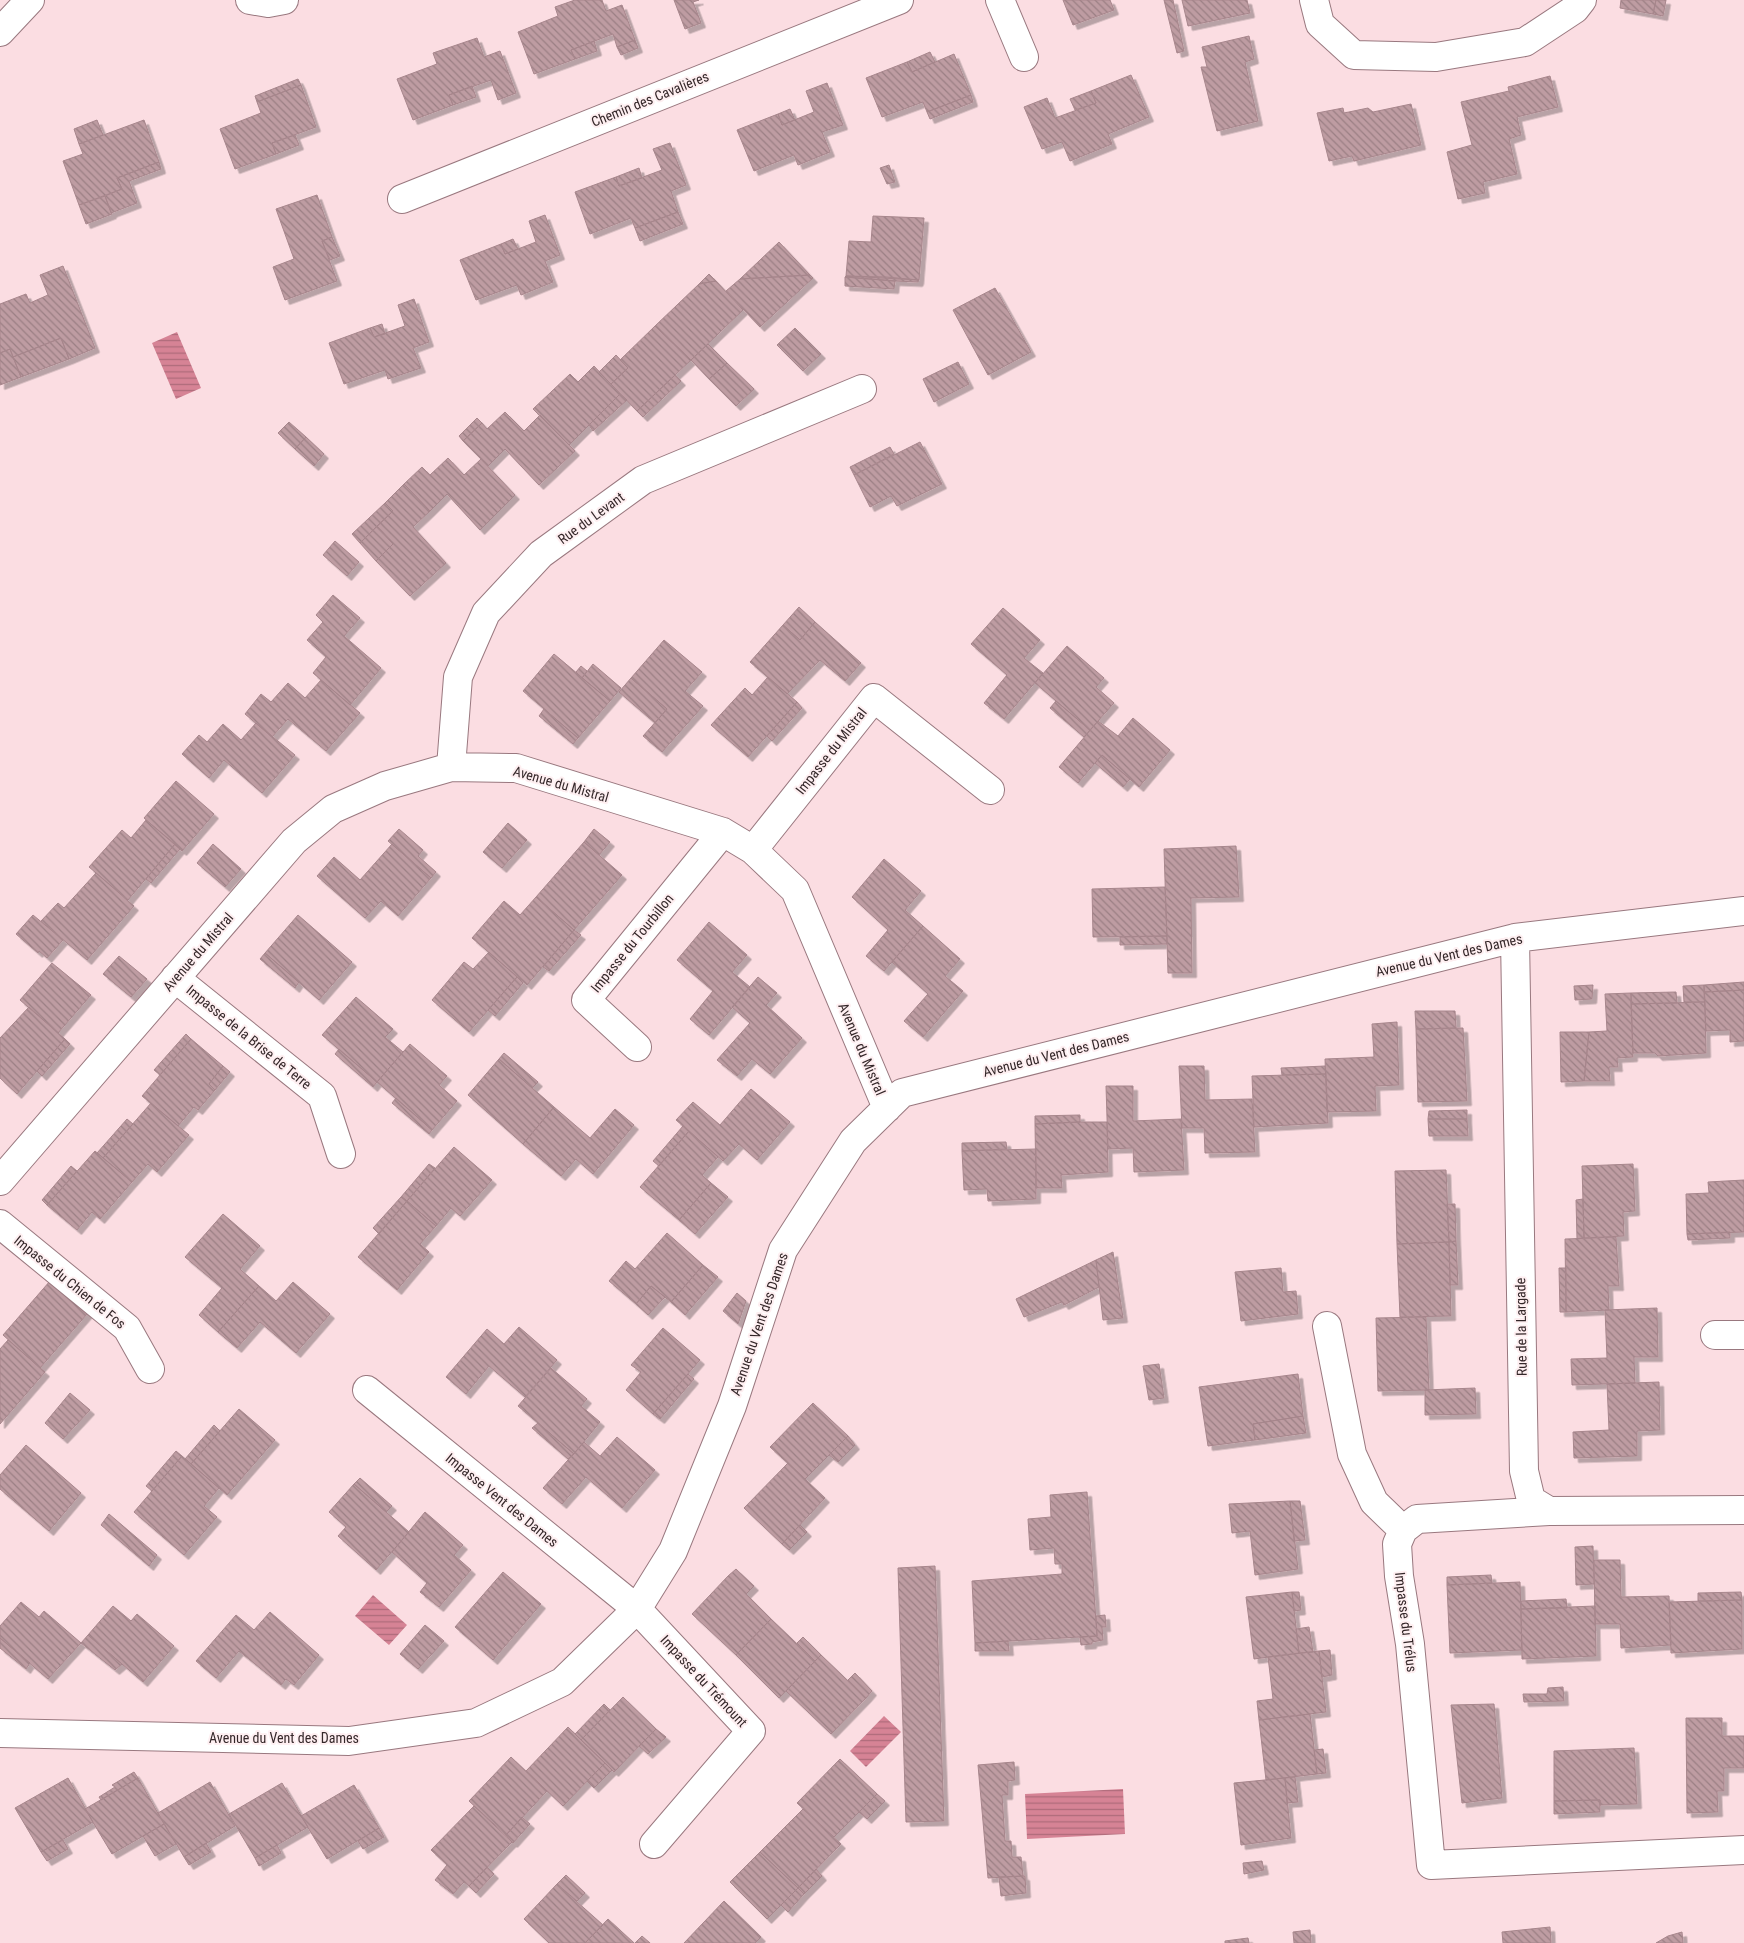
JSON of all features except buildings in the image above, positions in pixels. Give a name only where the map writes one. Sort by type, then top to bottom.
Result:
[{"type":"street","points":[[0,32],[30,0]]},
{"type":"street","points":[[250,0],[268,3],[284,0]]},
{"type":"street","name":"Chemin des Cavalières","points":[[402,199],[899,0]]},
{"type":"street","points":[[1000,0],[1024,57]]},
{"type":"street","points":[[1314,0],[1320,24],[1354,55],[1436,57],[1525,42],[1575,9],[1582,0]]},
{"type":"street","name":"Rue du Levant","points":[[451,767],[458,677],[486,613],[541,554],[643,480],[862,388]]},
{"type":"street","name":"Impasse du Mistral","points":[[752,850],[874,698],[990,790]]},
{"type":"street","name":"Avenue du Mistral","points":[[0,1181],[294,841],[333,809],[385,786],[451,767],[516,768],[723,832],[752,850],[795,890],[887,1108]]},
{"type":"street","name":"Impasse du Tourbillon","points":[[637,1047],[586,1000],[723,832]]},
{"type":"street","name":"Avenue du Vent des Dames","points":[[0,1732],[349,1741],[476,1723],[562,1682],[637,1609],[673,1551],[732,1406],[783,1250],[852,1141],[902,1093],[1516,938],[1744,911]]},
{"type":"street","name":"Rue de la Largade","points":[[1516,938],[1524,1471],[1531,1500],[1549,1511]]},
{"type":"street","name":"Impasse de la Brise de Terre","points":[[175,978],[322,1096],[341,1154]]},
{"type":"street","name":"Impasse du Chien de Fos","points":[[0,1224],[128,1328],[150,1369]]},
{"type":"street","points":[[1327,1326],[1352,1454],[1374,1502],[1403,1530],[1417,1518],[1549,1511],[1744,1510]]},
{"type":"street","points":[[1715,1335],[1744,1335]]},
{"type":"street","name":"Impasse Vent des Dames","points":[[367,1390],[637,1609]]},
{"type":"street","name":"Impasse du Trélus","points":[[1403,1530],[1397,1544],[1399,1576],[1410,1644],[1431,1865],[1744,1850]]},
{"type":"street","name":"Impasse du Trémount","points":[[637,1609],[751,1731],[654,1844]]},
{"type":"shaded area","points":[[177,332],[201,388],[176,399],[152,343]]},
{"type":"shaded area","points":[[373,1595],[407,1625],[389,1645],[355,1616]]},
{"type":"shaded area","points":[[884,1716],[901,1732],[866,1767],[850,1751]]},
{"type":"shaded area","points":[[1123,1789],[1125,1834],[1027,1839],[1025,1794]]}]
